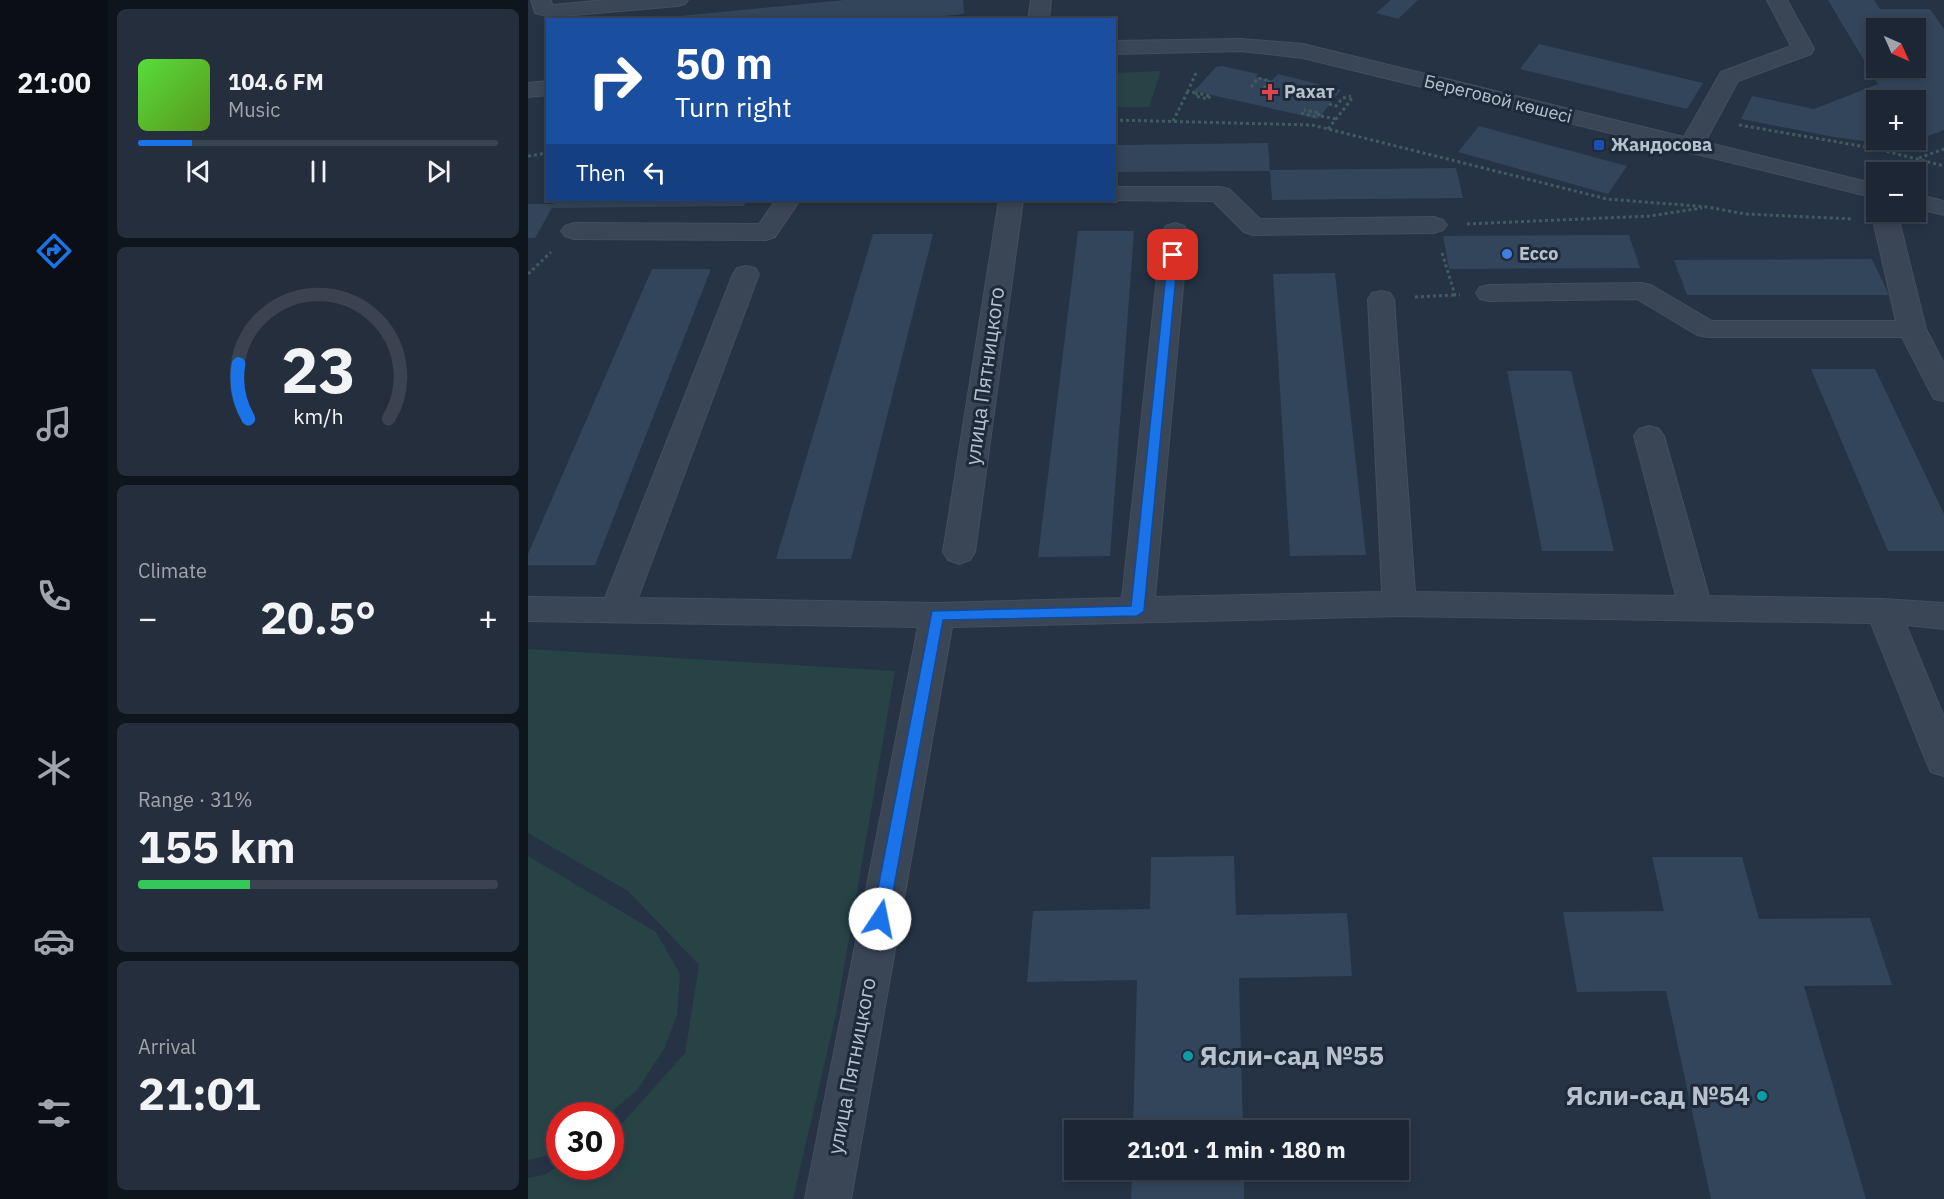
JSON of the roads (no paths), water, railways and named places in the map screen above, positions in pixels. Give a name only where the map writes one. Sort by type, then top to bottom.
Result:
[{"type":"street","points":[[541,0],[542,9],[551,11],[678,0]]},
{"type":"street","points":[[1038,18],[1041,0]]},
{"type":"street","points":[[1690,147],[1729,77],[1803,49],[1777,0]]},
{"type":"street","name":"Береговой көшесі","points":[[1116,48],[1241,45],[1303,51],[1866,189]]},
{"type":"street","points":[[528,90],[546,88]]},
{"type":"street","points":[[1116,195],[1220,194],[1253,227],[1434,225]]},
{"type":"street","points":[[574,231],[766,232],[787,201]]},
{"type":"street","name":"улица Пятницкого","points":[[959,552],[1011,201]]},
{"type":"street","points":[[1926,204],[1944,208]]},
{"type":"street","points":[[1889,222],[1912,329],[1944,392]]},
{"type":"street","points":[[1137,611],[1175,231]]},
{"type":"street","points":[[617,610],[746,273]]},
{"type":"street","points":[[1489,293],[1642,291],[1707,329],[1912,329]]},
{"type":"street","points":[[1381,299],[1399,604]]},
{"type":"street","points":[[1649,436],[1696,608]]},
{"type":"street","points":[[528,609],[937,615],[1399,604],[1883,611],[1944,616]]},
{"type":"street","points":[[1883,611],[1944,761]]},
{"type":"street","name":"улица Пятницкого","points":[[828,1199],[937,615]]},
{"type":"place","name":"Рахат","points":[[1270,92]]},
{"type":"place","name":"Жандосова","points":[[1599,145]]},
{"type":"place","name":"Ecco","points":[[1507,254]]},
{"type":"place","name":"Ясли-сад №55","points":[[1188,1056]]},
{"type":"place","name":"Ясли-сад №54","points":[[1762,1096]]}]
